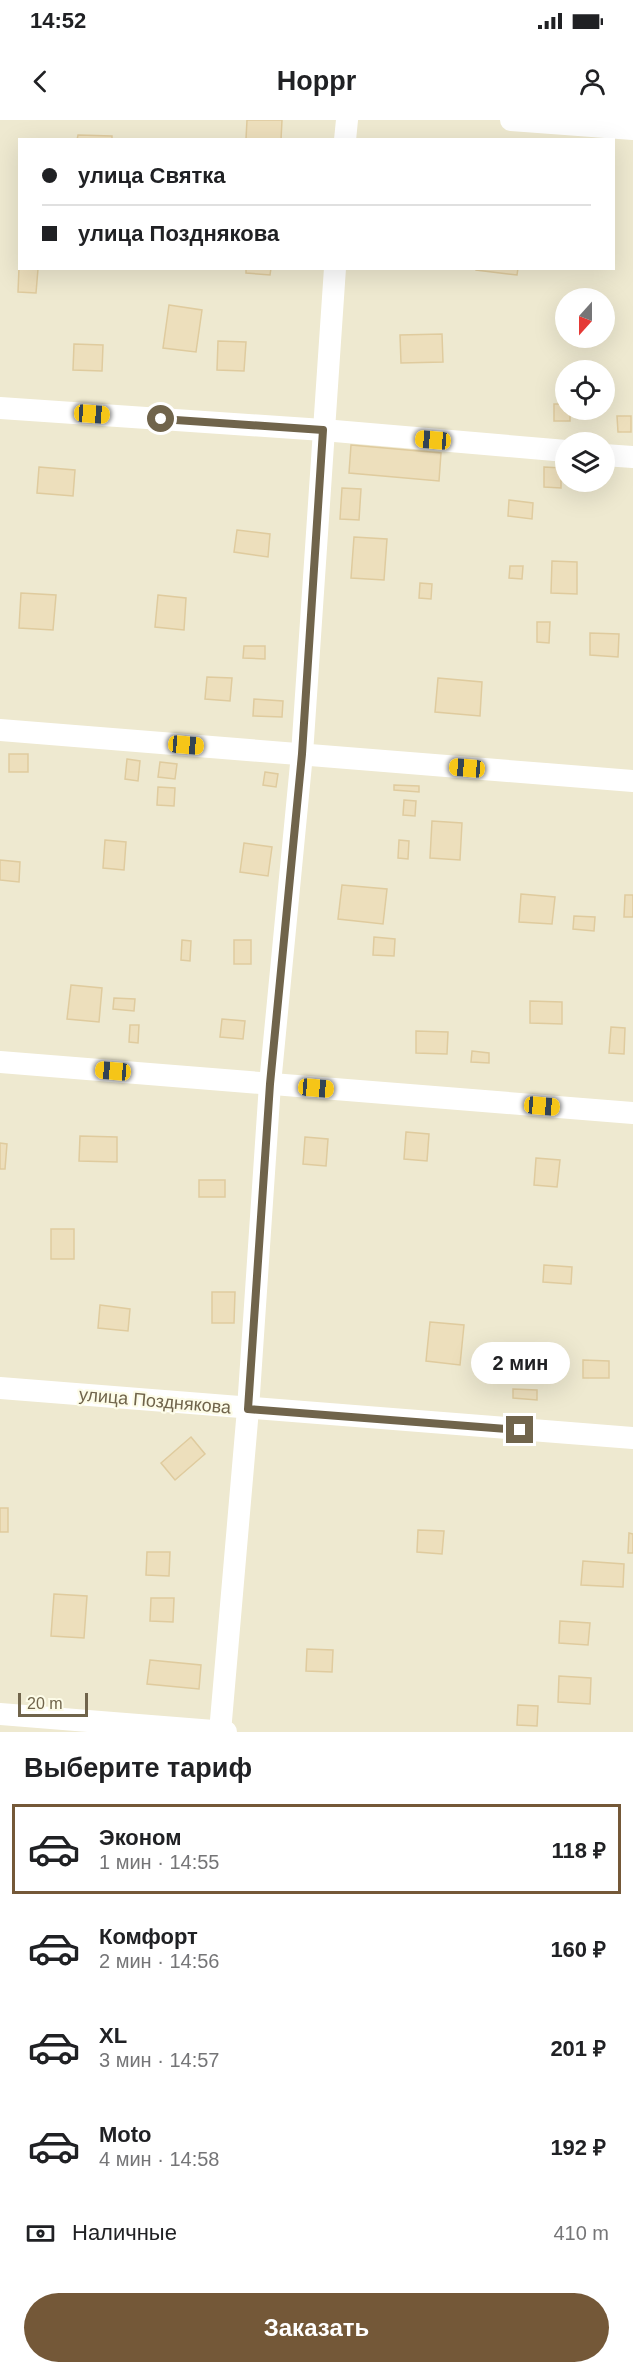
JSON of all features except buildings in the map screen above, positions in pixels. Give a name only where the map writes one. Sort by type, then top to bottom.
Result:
[{"type":"street","points":[[345,138],[347,120]]},
{"type":"street","points":[[511,120],[633,129]]},
{"type":"street","points":[[220,1732],[248,1409],[270,1084],[302,754],[335,270]]},
{"type":"street","points":[[0,408],[323,430],[555,450]]},
{"type":"street","points":[[615,456],[633,457]]},
{"type":"street","points":[[0,730],[633,781]]},
{"type":"street","points":[[0,1062],[633,1113]]},
{"type":"street","name":"улица Позднякова","points":[[0,1388],[633,1438]]},
{"type":"street","points":[[0,1714],[226,1732]]},
{"type":"shaded area","points":[[0,120],[633,120],[633,1732],[0,1732]]},
{"type":"route","points":[[161,419],[323,430],[302,754],[270,1084],[248,1409],[520,1430]]}]
